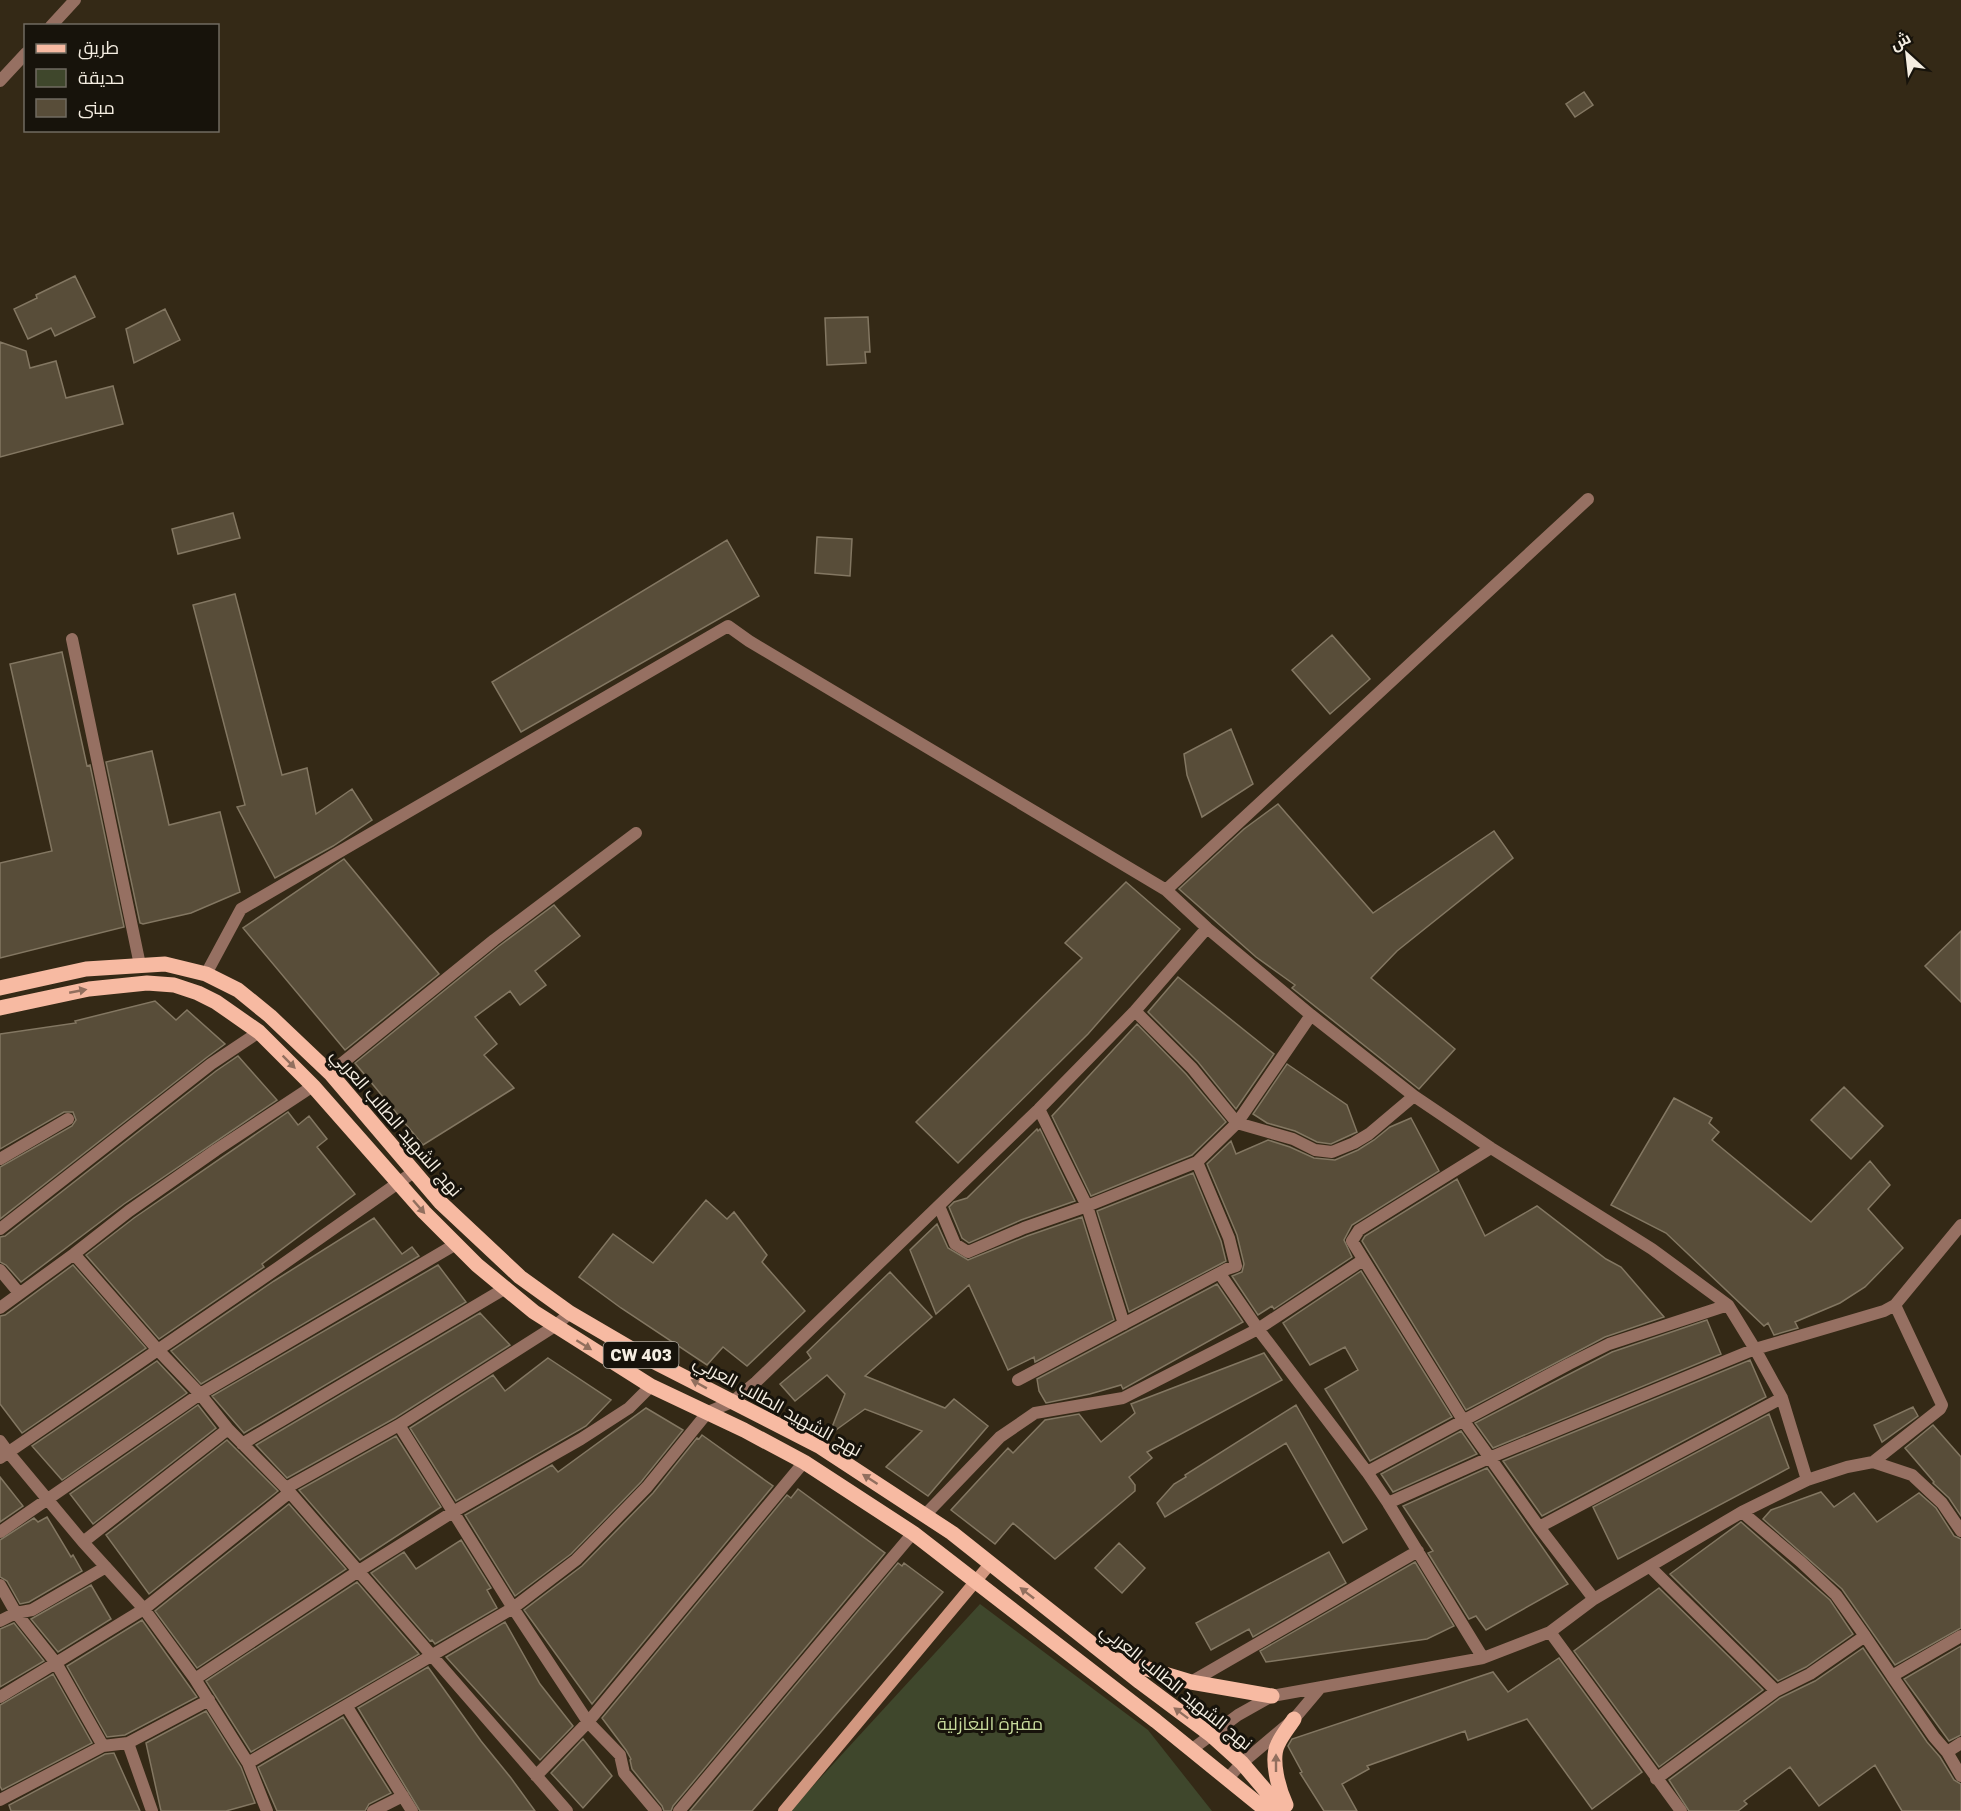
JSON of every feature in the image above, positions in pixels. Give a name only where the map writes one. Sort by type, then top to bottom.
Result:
[{"type":"main road","name":"نهج الشهيد الطالب العربي","points":[[0,988],[86,969],[165,964],[206,974],[238,990],[270,1016],[330,1073],[440,1202],[520,1277],[570,1313],[647,1358],[819,1446],[952,1533],[1211,1735],[1242,1763],[1286,1811]]},
{"type":"main road","points":[[34,979],[37,999]]},
{"type":"main road","name":"نهج الشهيد الطالب العربي","points":[[0,1008],[89,989],[147,983],[174,985],[216,1002],[259,1032],[313,1086],[424,1212],[504,1289],[555,1326],[651,1386],[708,1412],[804,1462],[913,1533],[1147,1714],[1267,1811]]},
{"type":"main road","points":[[1111,1658],[1191,1682],[1272,1696]]},
{"type":"main road","points":[[1286,1811],[1276,1772],[1276,1746],[1294,1719]]},
{"type":"street","points":[[53,24],[75,0]]},
{"type":"street","points":[[0,81],[24,55]]},
{"type":"street","points":[[1166,890],[1588,499]]},
{"type":"street","points":[[206,974],[241,909],[728,626],[749,641],[1166,890],[1207,928],[1311,1015],[1414,1096],[1491,1148],[1652,1250],[1728,1305],[1782,1398],[1807,1480]]},
{"type":"street","points":[[72,639],[140,965]]},
{"type":"street","points":[[330,1073],[494,940],[636,833]]},
{"type":"street","points":[[248,1763],[513,1608],[576,1560],[647,1487],[708,1412],[732,1402],[793,1348],[1039,1109],[1135,1011],[1207,928]]},
{"type":"street","points":[[1135,1011],[1192,1068],[1237,1123],[1293,1139],[1315,1150],[1332,1152],[1354,1143],[1370,1134],[1414,1096]]},
{"type":"street","points":[[939,1206],[956,1244],[968,1252],[1024,1228],[1087,1206],[1197,1162],[1237,1123],[1311,1015]]},
{"type":"street","points":[[0,1229],[202,1072],[259,1032]]},
{"type":"street","points":[[0,1308],[158,1191],[313,1086]]},
{"type":"street","points":[[1039,1109],[1087,1206],[1124,1324]]},
{"type":"street","points":[[0,1159],[68,1119]]},
{"type":"street","points":[[1491,1148],[1359,1230],[1352,1241],[1463,1420],[1539,1527],[1594,1599]]},
{"type":"street","points":[[1018,1380],[1236,1266],[1229,1238],[1197,1162]]},
{"type":"street","points":[[4,1455],[415,1171]]},
{"type":"street","points":[[1388,1503],[1489,1458],[1755,1349],[1884,1311],[1895,1305],[1961,1225]]},
{"type":"street","points":[[0,1532],[200,1394],[456,1244]]},
{"type":"street","points":[[74,1254],[157,1349],[200,1394],[228,1429],[288,1490],[567,1811]]},
{"type":"street","points":[[925,1515],[1000,1437],[1035,1413],[1123,1398],[1258,1329],[1363,1260]]},
{"type":"street","points":[[0,1270],[20,1293]]},
{"type":"street","points":[[1220,1274],[1258,1329],[1367,1472],[1483,1658]]},
{"type":"street","points":[[242,1444],[504,1289]]},
{"type":"street","points":[[1367,1472],[1609,1344],[1728,1305]]},
{"type":"street","points":[[1191,1750],[1238,1715],[1272,1696],[1483,1658],[1550,1632],[1594,1599],[1742,1512],[1807,1480],[1847,1467],[1873,1462],[1940,1409],[1942,1405],[1895,1305]]},
{"type":"street","points":[[0,1697],[144,1609],[288,1490],[399,1425],[555,1326],[570,1313]]},
{"type":"street","points":[[195,1679],[453,1512],[600,1427],[629,1408],[651,1386]]},
{"type":"street","points":[[1539,1527],[1782,1398]]},
{"type":"street","points":[[399,1425],[513,1608],[588,1722],[620,1755],[624,1773],[656,1811]]},
{"type":"street","points":[[83,1542],[228,1429]]},
{"type":"street","points":[[0,1441],[4,1455],[144,1609],[195,1679],[248,1763],[263,1810]]},
{"type":"street","points":[[536,1776],[588,1722],[804,1462]]},
{"type":"street","points":[[1873,1462],[1912,1475],[1942,1503],[1961,1531]]},
{"type":"street","points":[[1742,1512],[1836,1595],[1934,1737],[1947,1752],[1961,1776]]},
{"type":"street","points":[[679,1811],[913,1533]]},
{"type":"street","points":[[1191,1682],[1418,1551]]},
{"type":"street","points":[[784,1811],[990,1564]]},
{"type":"street","points":[[0,1621],[16,1613],[32,1610],[106,1567]]},
{"type":"street","points":[[1650,1567],[1776,1691]]},
{"type":"street","points":[[0,1585],[16,1613],[56,1663],[103,1746]]},
{"type":"street","points":[[1550,1632],[1681,1811]]},
{"type":"street","points":[[1656,1779],[1776,1691],[1810,1674],[1865,1636]]},
{"type":"street","points":[[1892,1676],[1961,1636]]},
{"type":"street","points":[[1227,1779],[1242,1763],[1294,1719],[1321,1687]]},
{"type":"street","points":[[0,1800],[103,1746],[128,1743],[209,1700]]},
{"type":"street","points":[[347,1707],[412,1811]]},
{"type":"street","points":[[128,1743],[152,1811]]},
{"type":"street","points":[[1947,1752],[1961,1743]]},
{"type":"street","points":[[373,1811],[403,1796]]},
{"type":"green space","name":"مقبرة البغازلية","points":[[980,1604],[1148,1730],[1212,1811],[790,1811]]},
{"type":"building","points":[[1584,92],[1593,105],[1575,117],[1566,104]]},
{"type":"building","points":[[75,276],[95,317],[55,336],[51,328],[28,339],[14,309],[37,298],[36,295]]},
{"type":"building","points":[[165,309],[180,340],[134,363],[126,329]]},
{"type":"building","points":[[868,317],[870,352],[865,352],[866,363],[827,365],[825,318]]},
{"type":"building","points":[[0,342],[26,351],[30,368],[56,361],[66,398],[113,386],[123,424],[0,457]]},
{"type":"building","points":[[233,513],[240,538],[178,554],[172,529]]},
{"type":"building","points":[[817,537],[852,539],[850,576],[815,573]]},
{"type":"building","points":[[727,540],[759,596],[521,732],[492,682]]},
{"type":"building","points":[[235,594],[282,775],[307,768],[316,814],[352,789],[372,820],[333,846],[275,878],[237,807],[245,805],[193,605]]},
{"type":"building","points":[[1332,635],[1370,679],[1330,714],[1292,670]]},
{"type":"building","points":[[62,652],[87,766],[90,765],[124,927],[0,958],[0,863],[52,851],[10,664]]},
{"type":"building","points":[[1231,729],[1253,784],[1202,817],[1187,775],[1184,754]]},
{"type":"building","points":[[152,751],[169,825],[220,812],[240,892],[191,913],[143,924],[140,923],[106,762]]},
{"type":"building","points":[[1278,804],[1373,913],[1494,831],[1513,858],[1397,951],[1371,978],[1455,1049],[1419,1089],[1292,988],[1295,985],[1256,957],[1179,889],[1244,829]]},
{"type":"building","points":[[344,859],[439,974],[345,1050],[243,928]]},
{"type":"building","points":[[1126,882],[1180,929],[1088,1034],[958,1163],[916,1122],[1082,958],[1065,943]]},
{"type":"building","points":[[554,905],[580,936],[535,971],[546,985],[520,1005],[510,991],[475,1017],[497,1044],[484,1055],[514,1088],[423,1145],[355,1063],[499,946]]},
{"type":"building","points":[[1961,931],[1961,1002],[1925,966]]},
{"type":"building","points":[[1178,977],[1274,1054],[1236,1109],[1198,1062],[1148,1012]]},
{"type":"building","points":[[155,1001],[176,1020],[187,1010],[225,1044],[0,1219],[0,1167],[72,1126],[76,1120],[73,1112],[64,1112],[0,1149],[0,1034],[76,1023],[75,1021]]},
{"type":"building","points":[[1137,1024],[1186,1074],[1226,1122],[1192,1155],[1091,1196],[1052,1116]]},
{"type":"building","points":[[238,1056],[277,1100],[124,1204],[21,1282],[6,1265],[0,1262],[0,1237],[5,1236]]},
{"type":"building","points":[[1287,1064],[1347,1105],[1357,1132],[1331,1144],[1317,1142],[1295,1131],[1267,1123],[1253,1114]]},
{"type":"building","points":[[1844,1087],[1883,1126],[1851,1159],[1811,1120]]},
{"type":"building","points":[[1674,1098],[1712,1118],[1709,1123],[1719,1132],[1712,1140],[1811,1222],[1870,1161],[1890,1185],[1868,1209],[1903,1248],[1865,1287],[1840,1303],[1795,1322],[1798,1328],[1774,1335],[1768,1323],[1764,1326],[1666,1233],[1611,1205]]},
{"type":"building","points":[[288,1112],[298,1125],[309,1116],[327,1139],[317,1147],[355,1194],[262,1264],[264,1267],[159,1339],[86,1255],[134,1218]]},
{"type":"building","points":[[1411,1118],[1439,1171],[1352,1225],[1344,1240],[1352,1257],[1274,1309],[1272,1306],[1258,1315],[1232,1276],[1242,1272],[1244,1264],[1237,1235],[1207,1164],[1231,1141],[1236,1154],[1268,1140],[1314,1158],[1335,1160],[1358,1150],[1390,1127]]},
{"type":"building","points":[[1037,1129],[1038,1131],[1040,1129],[1075,1201],[1021,1220],[969,1243],[962,1238],[949,1207],[954,1202],[967,1198]]},
{"type":"building","points":[[1193,1173],[1221,1241],[1226,1261],[1129,1312],[1097,1211]]},
{"type":"building","points":[[1457,1179],[1485,1236],[1537,1206],[1606,1259],[1621,1267],[1664,1317],[1605,1337],[1466,1410],[1362,1241],[1365,1236]]},
{"type":"building","points":[[706,1200],[727,1219],[734,1212],[767,1255],[762,1262],[805,1311],[747,1366],[723,1347],[707,1365],[579,1277],[613,1234],[653,1263]]},
{"type":"building","points":[[1082,1217],[1114,1320],[1035,1362],[1034,1357],[1008,1370],[969,1285],[936,1314],[910,1250],[937,1224],[948,1248],[968,1260]]},
{"type":"building","points":[[374,1218],[402,1254],[412,1247],[419,1256],[201,1384],[171,1351],[274,1281]]},
{"type":"building","points":[[73,1265],[146,1348],[22,1433],[0,1404],[0,1316],[5,1315]]},
{"type":"building","points":[[438,1265],[466,1302],[244,1433],[212,1396]]},
{"type":"building","points":[[1361,1271],[1452,1417],[1370,1461],[1325,1389],[1358,1370],[1345,1347],[1310,1365],[1283,1323]]},
{"type":"building","points":[[890,1272],[932,1317],[865,1376],[945,1408],[954,1399],[988,1426],[928,1496],[886,1467],[922,1431],[865,1409],[829,1435],[845,1394],[827,1375],[795,1401],[780,1384],[811,1358],[807,1352]]},
{"type":"building","points":[[1217,1284],[1243,1322],[1123,1389],[1121,1385],[1046,1403],[1039,1391],[1037,1379]]},
{"type":"building","points":[[480,1313],[510,1345],[395,1418],[287,1478],[256,1445]]},
{"type":"building","points":[[1707,1320],[1721,1354],[1493,1448],[1475,1423],[1612,1352]]},
{"type":"building","points":[[1264,1353],[1282,1380],[1147,1452],[1152,1458],[1129,1477],[1135,1485],[1135,1491],[1055,1559],[1013,1523],[995,1544],[951,1510],[1008,1448],[1013,1453],[1045,1420],[1079,1414],[1101,1442],[1135,1413],[1131,1404]]},
{"type":"building","points":[[548,1358],[611,1400],[586,1426],[456,1501],[410,1428],[493,1375],[505,1391]]},
{"type":"building","points":[[1750,1360],[1766,1397],[1542,1516],[1503,1461]]},
{"type":"building","points":[[157,1361],[187,1393],[62,1480],[32,1446]]},
{"type":"building","points":[[198,1405],[216,1428],[93,1524],[70,1494]]},
{"type":"building","points":[[1296,1405],[1367,1529],[1343,1543],[1286,1443],[1165,1517],[1157,1503],[1174,1484]]},
{"type":"building","points":[[1913,1407],[1918,1416],[1882,1442],[1874,1425]]},
{"type":"building","points":[[646,1408],[683,1430],[641,1482],[571,1554],[515,1596],[465,1515],[552,1465],[558,1472]]},
{"type":"building","points":[[1769,1414],[1789,1468],[1618,1559],[1593,1507]]},
{"type":"building","points":[[1933,1425],[1961,1457],[1961,1516],[1949,1498],[1933,1483],[1905,1448]]},
{"type":"building","points":[[1461,1431],[1477,1454],[1393,1492],[1381,1474]]},
{"type":"building","points":[[702,1435],[773,1486],[592,1704],[524,1610],[582,1566],[653,1493],[697,1438],[699,1439]]},
{"type":"building","points":[[396,1436],[441,1507],[360,1560],[299,1490]]},
{"type":"building","points":[[227,1440],[278,1491],[149,1594],[106,1535]]},
{"type":"building","points":[[1487,1468],[1568,1584],[1486,1630],[1476,1616],[1469,1619],[1428,1553],[1433,1551],[1403,1506]]},
{"type":"building","points":[[0,1477],[23,1506],[0,1522]]},
{"type":"building","points":[[798,1489],[885,1553],[671,1811],[664,1811],[632,1769],[631,1759],[626,1750],[602,1718],[787,1495],[791,1498]]},
{"type":"building","points":[[1821,1492],[1834,1507],[1854,1493],[1877,1522],[1919,1493],[1936,1508],[1954,1536],[1961,1539],[1961,1628],[1895,1665],[1842,1589],[1763,1519],[1771,1510]]},
{"type":"building","points":[[289,1504],[346,1569],[197,1668],[155,1611]]},
{"type":"building","points":[[47,1517],[82,1571],[29,1602],[20,1604],[7,1581],[0,1577],[0,1540],[34,1518],[38,1522]]},
{"type":"building","points":[[1741,1522],[1830,1600],[1853,1634],[1806,1667],[1778,1681],[1670,1574]]},
{"type":"building","points":[[461,1540],[491,1588],[487,1590],[497,1608],[435,1644],[371,1573],[404,1552],[416,1569]]},
{"type":"building","points":[[1119,1543],[1145,1568],[1122,1593],[1095,1568]]},
{"type":"building","points":[[1329,1552],[1346,1583],[1253,1637],[1249,1629],[1211,1650],[1196,1623]]},
{"type":"building","points":[[1415,1562],[1454,1626],[1427,1639],[1266,1662],[1260,1651]]},
{"type":"building","points":[[898,1563],[902,1566],[904,1563],[943,1592],[752,1811],[690,1811]]},
{"type":"building","points":[[357,1582],[419,1654],[251,1752],[206,1681]]},
{"type":"building","points":[[91,1585],[111,1619],[58,1652],[31,1619]]},
{"type":"building","points":[[1659,1588],[1763,1690],[1659,1767],[1574,1651]]},
{"type":"building","points":[[142,1620],[197,1697],[125,1735],[107,1737],[67,1666]]},
{"type":"building","points":[[505,1622],[540,1684],[573,1726],[540,1760],[446,1657]]},
{"type":"building","points":[[14,1623],[44,1661],[0,1687],[0,1629]]},
{"type":"building","points":[[1961,1646],[1961,1735],[1949,1741],[1904,1679]]},
{"type":"building","points":[[1863,1648],[1954,1780],[1961,1784],[1961,1811],[1902,1811],[1875,1765],[1819,1806],[1790,1767],[1744,1801],[1747,1804],[1738,1811],[1689,1811],[1669,1780],[1780,1698],[1815,1681]]},
{"type":"building","points":[[1559,1658],[1642,1772],[1592,1809],[1527,1719],[1468,1740],[1465,1731],[1367,1766],[1369,1769],[1342,1784],[1357,1811],[1324,1811],[1300,1773],[1302,1772],[1288,1746],[1292,1739],[1493,1672],[1508,1692]]},
{"type":"building","points":[[428,1667],[535,1811],[420,1811],[358,1708]]},
{"type":"building","points":[[53,1674],[92,1743],[2,1790],[0,1786],[0,1705]]},
{"type":"building","points":[[206,1711],[241,1767],[255,1803],[226,1811],[161,1811],[146,1743]]},
{"type":"building","points":[[343,1717],[391,1793],[369,1804],[365,1811],[277,1811],[258,1767]]},
{"type":"building","points":[[583,1739],[612,1776],[583,1808],[551,1773]]},
{"type":"building","points":[[114,1753],[140,1811],[11,1811],[9,1805],[105,1754]]}]
